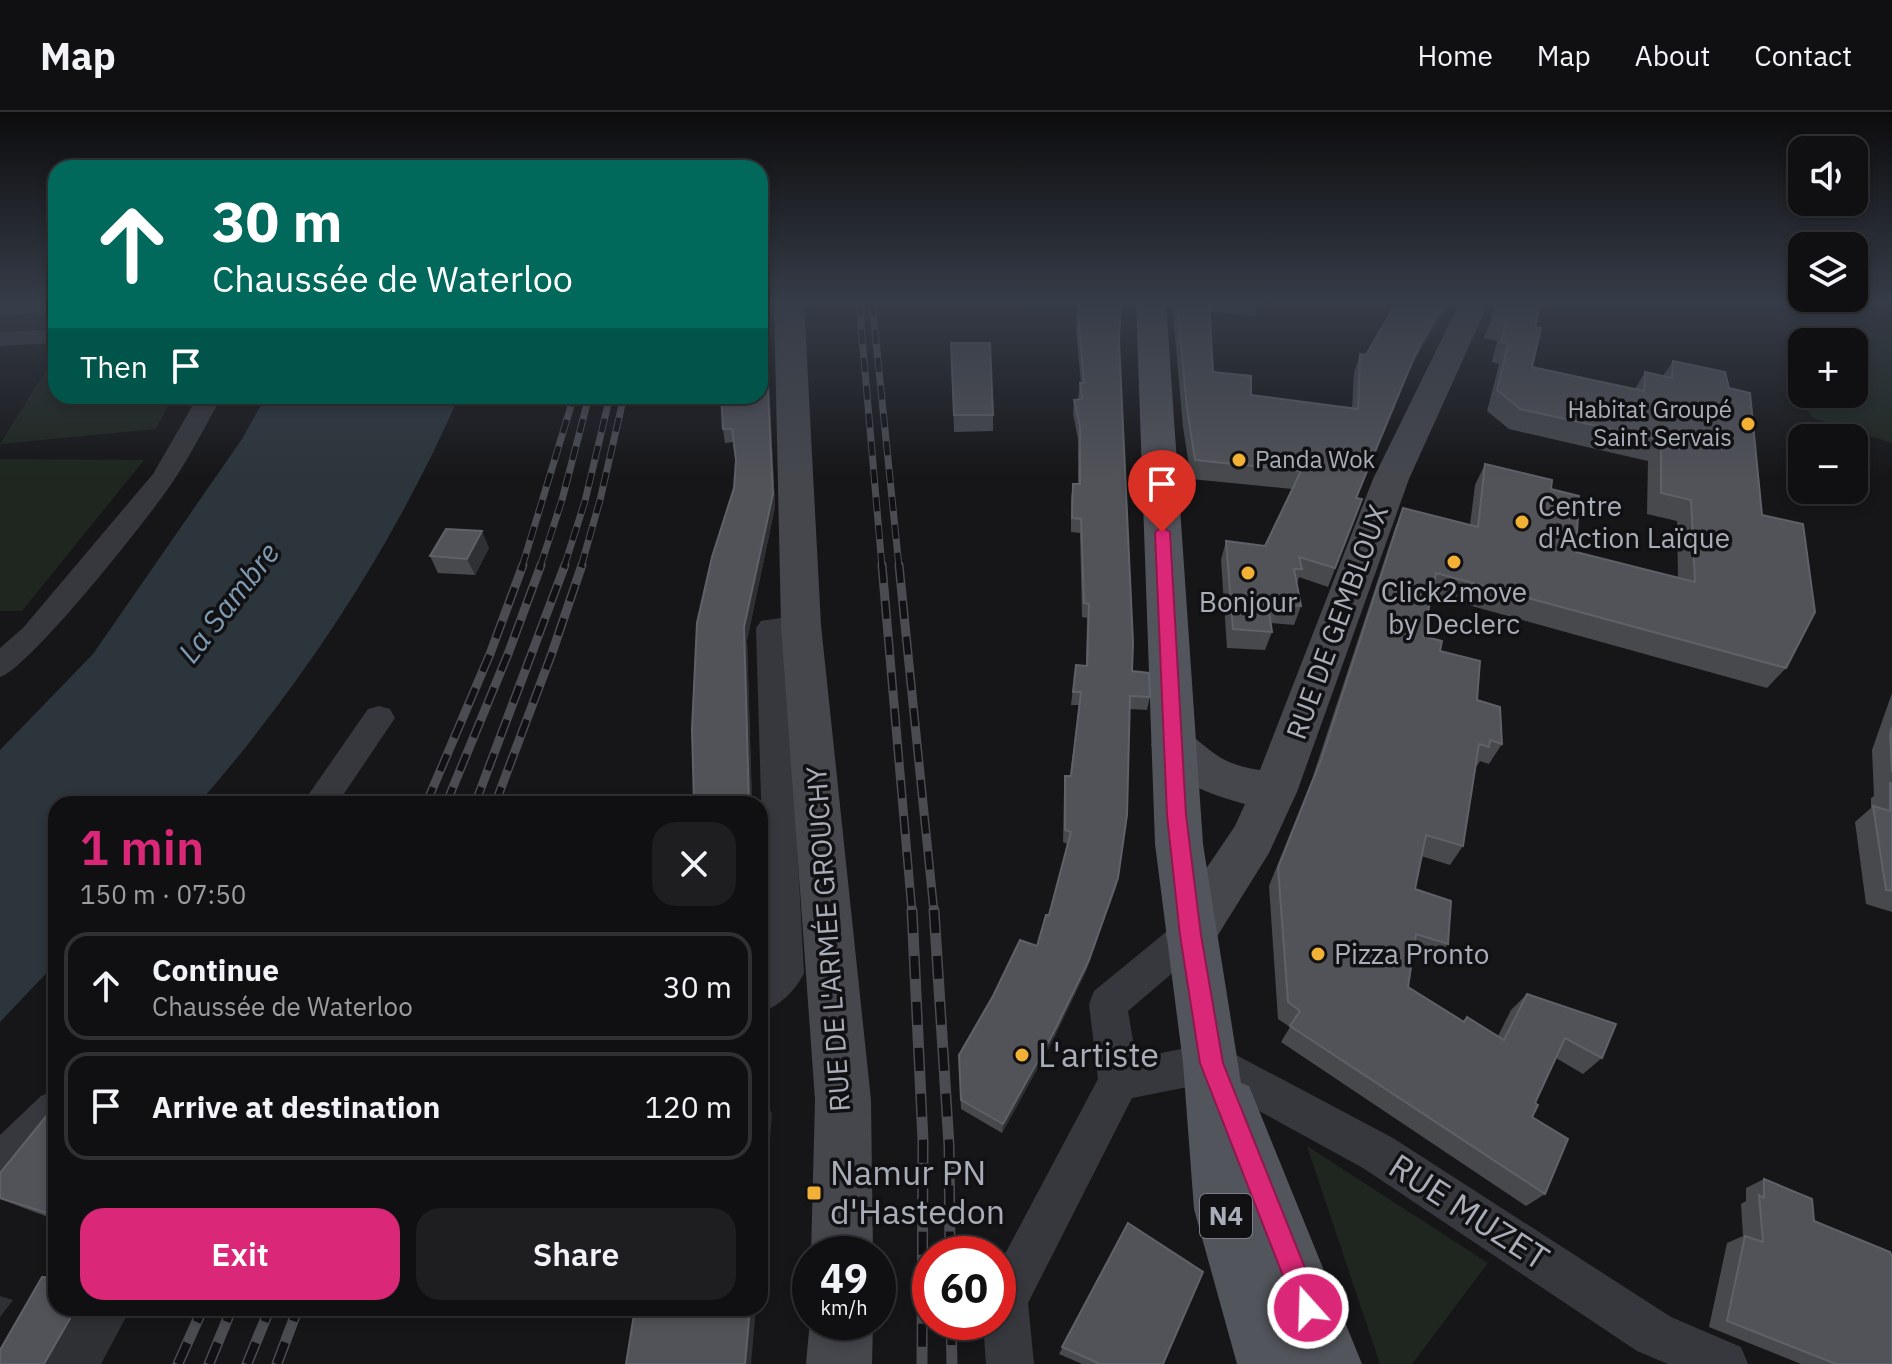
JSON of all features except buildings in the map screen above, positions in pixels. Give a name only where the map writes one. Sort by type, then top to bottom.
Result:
[{"type":"main road","name":"N4","points":[[1154,360],[1176,815],[1190,935],[1211,1063],[1224,1209],[1270,1364]]},
{"type":"main road","points":[[1211,1063],[1277,1224],[1329,1364]]},
{"type":"street","name":"RUE DE L'ARMÉE GROUCHY","points":[[791,360],[801,625],[843,1100],[842,1236]]},
{"type":"street","name":"RUE DE GEMBLOUX","points":[[1190,935],[1252,839],[1274,792],[1391,479],[1447,360]]},
{"type":"street","points":[[0,666],[33,635],[163,478],[205,404]]},
{"type":"street","points":[[768,988],[785,973],[771,628],[801,625]]},
{"type":"street","points":[[325,796],[379,718]]},
{"type":"street","points":[[1173,745],[1196,768],[1231,784],[1274,792]]},
{"type":"street","points":[[1010,1364],[1005,1301],[1119,1081],[1108,1004],[1190,935]]},
{"type":"street","points":[[1119,1081],[1211,1063]]},
{"type":"street","name":"RUE MUZET","points":[[1211,1063],[1378,1153],[1654,1334],[1706,1360]]},
{"type":"street","points":[[0,1164],[48,1119]]},
{"type":"street","points":[[839,1364],[840,1340]]},
{"type":"shaded area","points":[[1868,360],[1892,360],[1892,443],[1868,435],[1868,424],[1832,424],[1813,418],[1805,408],[1868,408]]},
{"type":"shaded area","points":[[47,369],[48,404],[169,404],[156,429],[0,444]]},
{"type":"shaded area","points":[[0,459],[144,460],[22,611],[0,611]]},
{"type":"shaded area","points":[[1307,1146],[1488,1263],[1412,1364],[1380,1364]]},
{"type":"water","name":"La Sambre","points":[[262,404],[456,404],[403,510],[342,613],[273,712],[205,796],[48,796],[48,971],[0,1022],[0,750],[93,654],[242,439]]},
{"type":"railway","points":[[864,360],[882,567]]},
{"type":"railway","points":[[878,360],[899,567]]},
{"type":"railway","points":[[522,567],[572,404]]},
{"type":"railway","points":[[540,567],[562,500],[587,404]]},
{"type":"railway","points":[[564,567],[585,501],[608,404]]},
{"type":"railway","points":[[581,567],[622,404]]},
{"type":"railway","points":[[429,796],[490,654],[523,565]]},
{"type":"railway","points":[[449,796],[541,565]]},
{"type":"railway","points":[[478,796],[565,565]]},
{"type":"railway","points":[[498,796],[582,565]]},
{"type":"railway","points":[[882,565],[912,912]]},
{"type":"railway","points":[[899,565],[934,912]]},
{"type":"railway","points":[[912,910],[923,1141],[922,1364]]},
{"type":"railway","points":[[934,910],[949,1145],[950,1236]]},
{"type":"railway","points":[[178,1364],[199,1316]]},
{"type":"railway","points":[[209,1364],[229,1316]]},
{"type":"railway","points":[[247,1364],[267,1316]]},
{"type":"railway","points":[[277,1364],[295,1316]]},
{"type":"railway","points":[[951,1340],[952,1364]]},
{"type":"place","name":"Habitat Groupé Saint Servais","points":[[1748,424]]},
{"type":"place","name":"Panda Wok","points":[[1239,460]]},
{"type":"place","name":"Centre d'Action Laïque","points":[[1522,522]]},
{"type":"place","name":"Click2move by Declerc","points":[[1454,562]]},
{"type":"place","name":"Bonjour","points":[[1248,573]]},
{"type":"place","name":"Pizza Pronto","points":[[1318,954]]},
{"type":"place","name":"L'artiste","points":[[1022,1055]]},
{"type":"place","name":"Namur PN d'Hastedon","points":[[814,1193]]},
{"type":"route","points":[[1162,532],[1176,815],[1190,935],[1211,1063],[1308,1308]]}]
